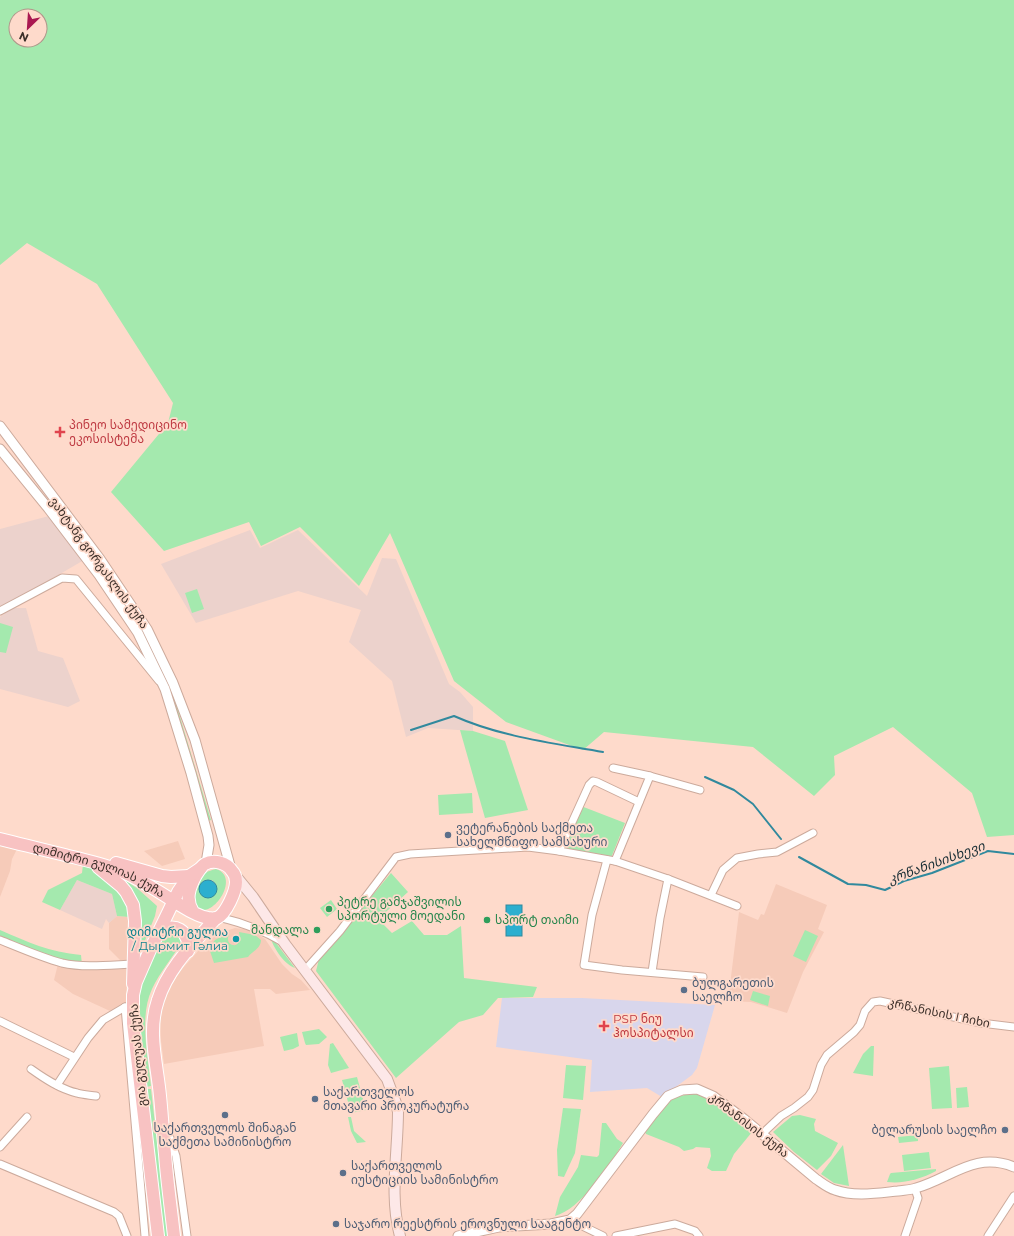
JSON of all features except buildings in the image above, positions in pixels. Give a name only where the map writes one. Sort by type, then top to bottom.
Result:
[{"type":"highway","name":"დიმიტრი გულიას ქუჩა","points":[[0,831],[162,876],[189,876]]},
{"type":"highway","name":"დიმიტრი გულიას ქუჩა","points":[[0,839],[102,864],[125,873],[193,912]]},
{"type":"highway","points":[[90,861],[115,880],[124,889],[134,909],[135,920],[130,1003]]},
{"type":"highway","points":[[217,862],[227,865],[233,872],[236,884],[233,896],[228,906],[217,918],[206,917],[193,912],[188,902],[189,893],[191,886],[203,865],[217,862]]},
{"type":"highway","name":"გია გულუას ქუჩა","points":[[158,1236],[130,1003],[136,982],[174,901],[189,876],[203,865]]},
{"type":"highway","name":"გია გულუას ქუჩა","points":[[174,1236],[152,1030],[153,1019],[158,999],[172,971],[217,918]]},
{"type":"highway","points":[[158,933],[167,928],[174,928],[184,932],[188,939],[188,951]]},
{"type":"main road","name":"ვახტანგ გორგასლის ქუჩა","points":[[233,872],[253,897],[285,944],[387,1079],[398,1112],[395,1191],[396,1221],[400,1236]]},
{"type":"street","name":"ვახტანგ გორგასლის ქუჩა","points":[[0,426],[17,451],[100,559],[147,629],[173,683],[195,740],[233,872]]},
{"type":"street","points":[[0,450],[4,444],[11,442]]},
{"type":"street","name":"ვახტანგ გორგასლის ქუჩა","points":[[0,450],[48,508],[108,588],[138,633],[165,689],[191,773],[208,836],[209,845],[203,865]]},
{"type":"street","points":[[8,459],[14,457],[17,451]]},
{"type":"street","points":[[0,610],[62,578],[76,579],[165,689]]},
{"type":"street","points":[[613,768],[650,776],[700,790]]},
{"type":"street","points":[[615,861],[650,776]]},
{"type":"street","points":[[559,851],[589,785],[593,781],[639,802]]},
{"type":"street","points":[[711,895],[723,870],[737,858],[777,852],[813,833]]},
{"type":"street","points":[[305,970],[340,931],[396,857],[410,854],[528,847],[559,851],[615,861],[668,879],[737,906]]},
{"type":"street","points":[[607,860],[592,915],[584,965],[703,977]]},
{"type":"street","points":[[652,972],[660,918],[668,879]]},
{"type":"street","name":"ვახტანგ გორგასლის ქუჩა","points":[[217,918],[232,921],[264,932],[285,944]]},
{"type":"street","points":[[0,940],[34,954],[62,963],[83,966],[133,964]]},
{"type":"street","name":"კრწანისის I ჩიხი","points":[[762,1134],[780,1116],[794,1108],[808,1097],[813,1090],[821,1065],[827,1055],[854,1032],[860,1025],[865,1011],[873,1002],[880,1001],[981,1023],[1014,1028]]},
{"type":"street","points":[[57,1085],[88,1038],[103,1020],[130,1003]]},
{"type":"street","name":"გია გულუას ქუჩა","points":[[130,1003],[145,1236]]},
{"type":"street","points":[[0,1021],[74,1058]]},
{"type":"street","points":[[31,1069],[42,1077],[76,1093],[96,1096]]},
{"type":"street","name":"კრწანისის ქუჩა","points":[[570,1220],[577,1214],[668,1096],[682,1090],[697,1089],[704,1091],[730,1107],[816,1180],[833,1190],[845,1193],[856,1194],[915,1189],[976,1163],[1006,1163],[1014,1166]]},
{"type":"street","name":"გია გულუას ქუჩა","points":[[162,1114],[176,1156],[187,1236]]},
{"type":"street","points":[[0,1147],[27,1117]]},
{"type":"street","points":[[0,1164],[114,1212],[119,1216],[127,1236]]},
{"type":"street","points":[[905,1236],[918,1198],[915,1189]]},
{"type":"street","points":[[988,1236],[1014,1196]]},
{"type":"street","points":[[458,1236],[499,1227],[551,1224],[570,1220],[604,1236]]},
{"type":"street","points":[[616,1236],[674,1224],[695,1231],[699,1236]]},
{"type":"shaded area","points":[[49,516],[84,560],[0,609],[0,529]]},
{"type":"shaded area","points":[[250,530],[260,548],[298,530],[367,596],[382,558],[396,559],[449,684],[460,692],[473,707],[473,731],[428,728],[406,737],[392,681],[349,642],[361,610],[298,591],[196,623],[161,564]]},
{"type":"shaded area","points":[[12,608],[26,608],[38,651],[63,658],[80,701],[68,707],[0,689],[0,617]]},
{"type":"shaded area","points":[[178,841],[185,859],[162,866],[144,851]]},
{"type":"shaded area","points":[[0,843],[18,847],[12,859],[10,871],[0,897]]},
{"type":"shaded area","points":[[77,880],[112,894],[117,916],[109,923],[106,919],[102,929],[60,910]]},
{"type":"shaded area","points":[[776,884],[827,905],[818,929],[824,932],[803,972],[787,1013],[751,1002],[728,1001],[739,912],[758,920],[761,914],[764,915]]},
{"type":"shaded area","points":[[117,916],[129,917],[130,960],[120,960],[109,949],[109,923]]},
{"type":"shaded area","points":[[235,928],[251,930],[265,939],[282,964],[292,974],[301,980],[310,990],[276,994],[270,989],[254,989],[264,1046],[164,1064],[161,1041],[160,1009],[168,989],[181,970],[199,950],[217,934]]},
{"type":"shaded area","points":[[58,964],[127,967],[126,1005],[110,1011],[73,994],[54,980]]},
{"type":"shaded area","name":"PSP ნიუ ჰოსპიტალსი","points":[[502,998],[582,998],[715,1005],[697,1068],[692,1075],[662,1097],[647,1088],[590,1092],[592,1060],[496,1047]]},
{"type":"green space","points":[[0,0],[1014,0],[1014,835],[987,837],[972,793],[893,727],[834,756],[835,775],[814,796],[753,747],[604,732],[583,750],[506,722],[454,681],[390,533],[359,586],[300,527],[261,546],[249,522],[164,551],[111,492],[168,423],[173,403],[97,284],[27,243],[0,265]]},
{"type":"green space","points":[[108,577],[139,623],[168,681],[211,820],[208,821],[151,652],[142,630],[106,578]]},
{"type":"green space","points":[[197,589],[204,609],[192,613],[185,593]]},
{"type":"green space","points":[[0,623],[13,627],[6,653],[0,652]]},
{"type":"green space","points":[[460,730],[473,731],[505,741],[528,810],[485,818]]},
{"type":"green space","points":[[472,793],[473,813],[439,815],[438,795]]},
{"type":"green space","points":[[581,806],[625,823],[611,858],[563,848]]},
{"type":"green space","points":[[83,864],[101,874],[118,890],[127,905],[129,917],[117,916],[112,894],[77,880],[60,910],[42,902],[48,890],[82,873]]},
{"type":"green space","points":[[216,869],[222,873],[226,878],[226,885],[224,892],[215,904],[210,908],[203,910],[195,907],[190,894],[202,875]],"holes":[[[212,880],[217,888],[213,896],[199,890],[203,881]]]},
{"type":"green space","points":[[391,873],[408,892],[378,919],[392,933],[412,921],[424,935],[447,935],[461,926],[464,978],[537,987],[533,997],[498,998],[483,1015],[459,1022],[396,1078],[316,971],[319,959]]},
{"type":"green space","points":[[119,876],[138,889],[157,906],[155,916],[137,960],[139,931]]},
{"type":"green space","name":"პეტრე გამჯაშვილის სპორტული მოედანი","points":[[331,900],[337,909],[327,917],[320,908]]},
{"type":"green space","points":[[0,930],[49,949],[69,954],[81,955],[82,965],[62,962],[0,938]]},
{"type":"green space","points":[[805,930],[818,936],[806,962],[793,956]]},
{"type":"green space","points":[[177,932],[182,942],[159,977],[148,1000],[145,1024],[151,1086],[146,1087],[138,1028],[137,994],[162,933]]},
{"type":"green space","points":[[239,932],[255,935],[261,940],[261,943],[248,957],[214,963],[209,948],[215,940],[228,933],[229,943],[236,945],[240,941]]},
{"type":"green space","points":[[271,939],[273,939],[295,968],[287,964],[280,956]]},
{"type":"green space","points":[[753,991],[770,996],[768,1006],[750,1000]]},
{"type":"green space","points":[[319,1029],[327,1037],[319,1044],[306,1045],[302,1032]]},
{"type":"green space","points":[[297,1033],[299,1046],[284,1051],[280,1037]]},
{"type":"green space","points":[[333,1043],[349,1068],[331,1073],[328,1065],[330,1044]]},
{"type":"green space","points":[[871,1046],[874,1046],[873,1076],[853,1073],[863,1054]]},
{"type":"green space","points":[[566,1065],[586,1066],[583,1100],[563,1098]]},
{"type":"green space","points":[[949,1066],[952,1108],[932,1109],[929,1068]]},
{"type":"green space","points":[[357,1077],[366,1110],[351,1113],[342,1080]]},
{"type":"green space","points":[[967,1087],[969,1107],[957,1108],[956,1088]]},
{"type":"green space","points":[[146,1089],[151,1089],[168,1236],[162,1236]]},
{"type":"green space","points":[[694,1093],[709,1097],[749,1128],[752,1132],[734,1154],[726,1171],[712,1171],[707,1168],[711,1156],[710,1148],[696,1147],[684,1151],[679,1147],[646,1134],[645,1132],[669,1101],[676,1097]]},
{"type":"green space","points":[[563,1108],[581,1109],[575,1153],[564,1177],[558,1176],[557,1150]]},
{"type":"green space","points":[[800,1115],[816,1119],[814,1124],[815,1131],[838,1143],[831,1156],[817,1170],[794,1152],[773,1132],[792,1116]]},
{"type":"green space","points":[[348,1117],[351,1117],[354,1131],[366,1142],[357,1143],[351,1131]]},
{"type":"green space","points":[[602,1123],[606,1123],[617,1139],[623,1143],[594,1186],[575,1205],[565,1212],[555,1216],[560,1197],[578,1167],[581,1155],[597,1157],[599,1155]]},
{"type":"green space","points":[[918,1135],[918,1141],[899,1143],[898,1137]]},
{"type":"green space","points":[[843,1145],[849,1186],[834,1183],[821,1174]]},
{"type":"green space","points":[[929,1152],[931,1168],[904,1171],[902,1155]]},
{"type":"green space","points":[[936,1169],[936,1171],[918,1179],[900,1182],[887,1182],[891,1173]]},
{"type":"water","points":[[208,880],[214,883],[217,889],[214,895],[208,898],[202,895],[199,889],[202,883]]},
{"type":"water","points":[[506,905],[522,905],[522,936],[506,936]]},
{"type":"waterway","name":"კრწანისისხევი","points":[[411,730],[454,716],[509,734],[603,752]]},
{"type":"waterway","name":"კრწანისისხევი","points":[[705,777],[734,790],[753,804],[781,839]]},
{"type":"waterway","name":"კრწანისისხევი","points":[[799,857],[848,884],[866,885],[885,890],[904,881],[932,873],[988,851],[1014,854]]},
{"type":"place","name":"პინეო სამედიცინო ეკოსისტემა","points":[[60,432]]},
{"type":"place","name":"ვეტერანების საქმეთა სახელმწიფო სამსახური","points":[[448,835]]},
{"type":"place","name":"პეტრე გამჯაშვილის სპორტული მოედანი","points":[[329,909]]},
{"type":"place","name":"სპორტ თაიმი","points":[[487,920]]},
{"type":"place","name":"მანდალა","points":[[317,930]]},
{"type":"place","name":"დიმიტრი გულია / Дырмит Гәлиа","points":[[236,939]]},
{"type":"place","name":"ბულგარეთის საელჩო","points":[[684,990]]},
{"type":"place","name":"PSP ნიუ ჰოსპიტალსი","points":[[604,1026]]},
{"type":"place","name":"საქართველოს მთავარი პროკურატურა","points":[[315,1099]]},
{"type":"place","name":"საქართველოს შინაგან საქმეთა სამინისტრო","points":[[225,1115]]},
{"type":"place","name":"ბელარუსის საელჩო","points":[[1005,1130]]},
{"type":"place","name":"საქართველოს იუსტიციის სამინისტრო","points":[[343,1173]]},
{"type":"place","name":"საჯარო რეესტრის ეროვნული სააგენტო","points":[[336,1224]]}]
